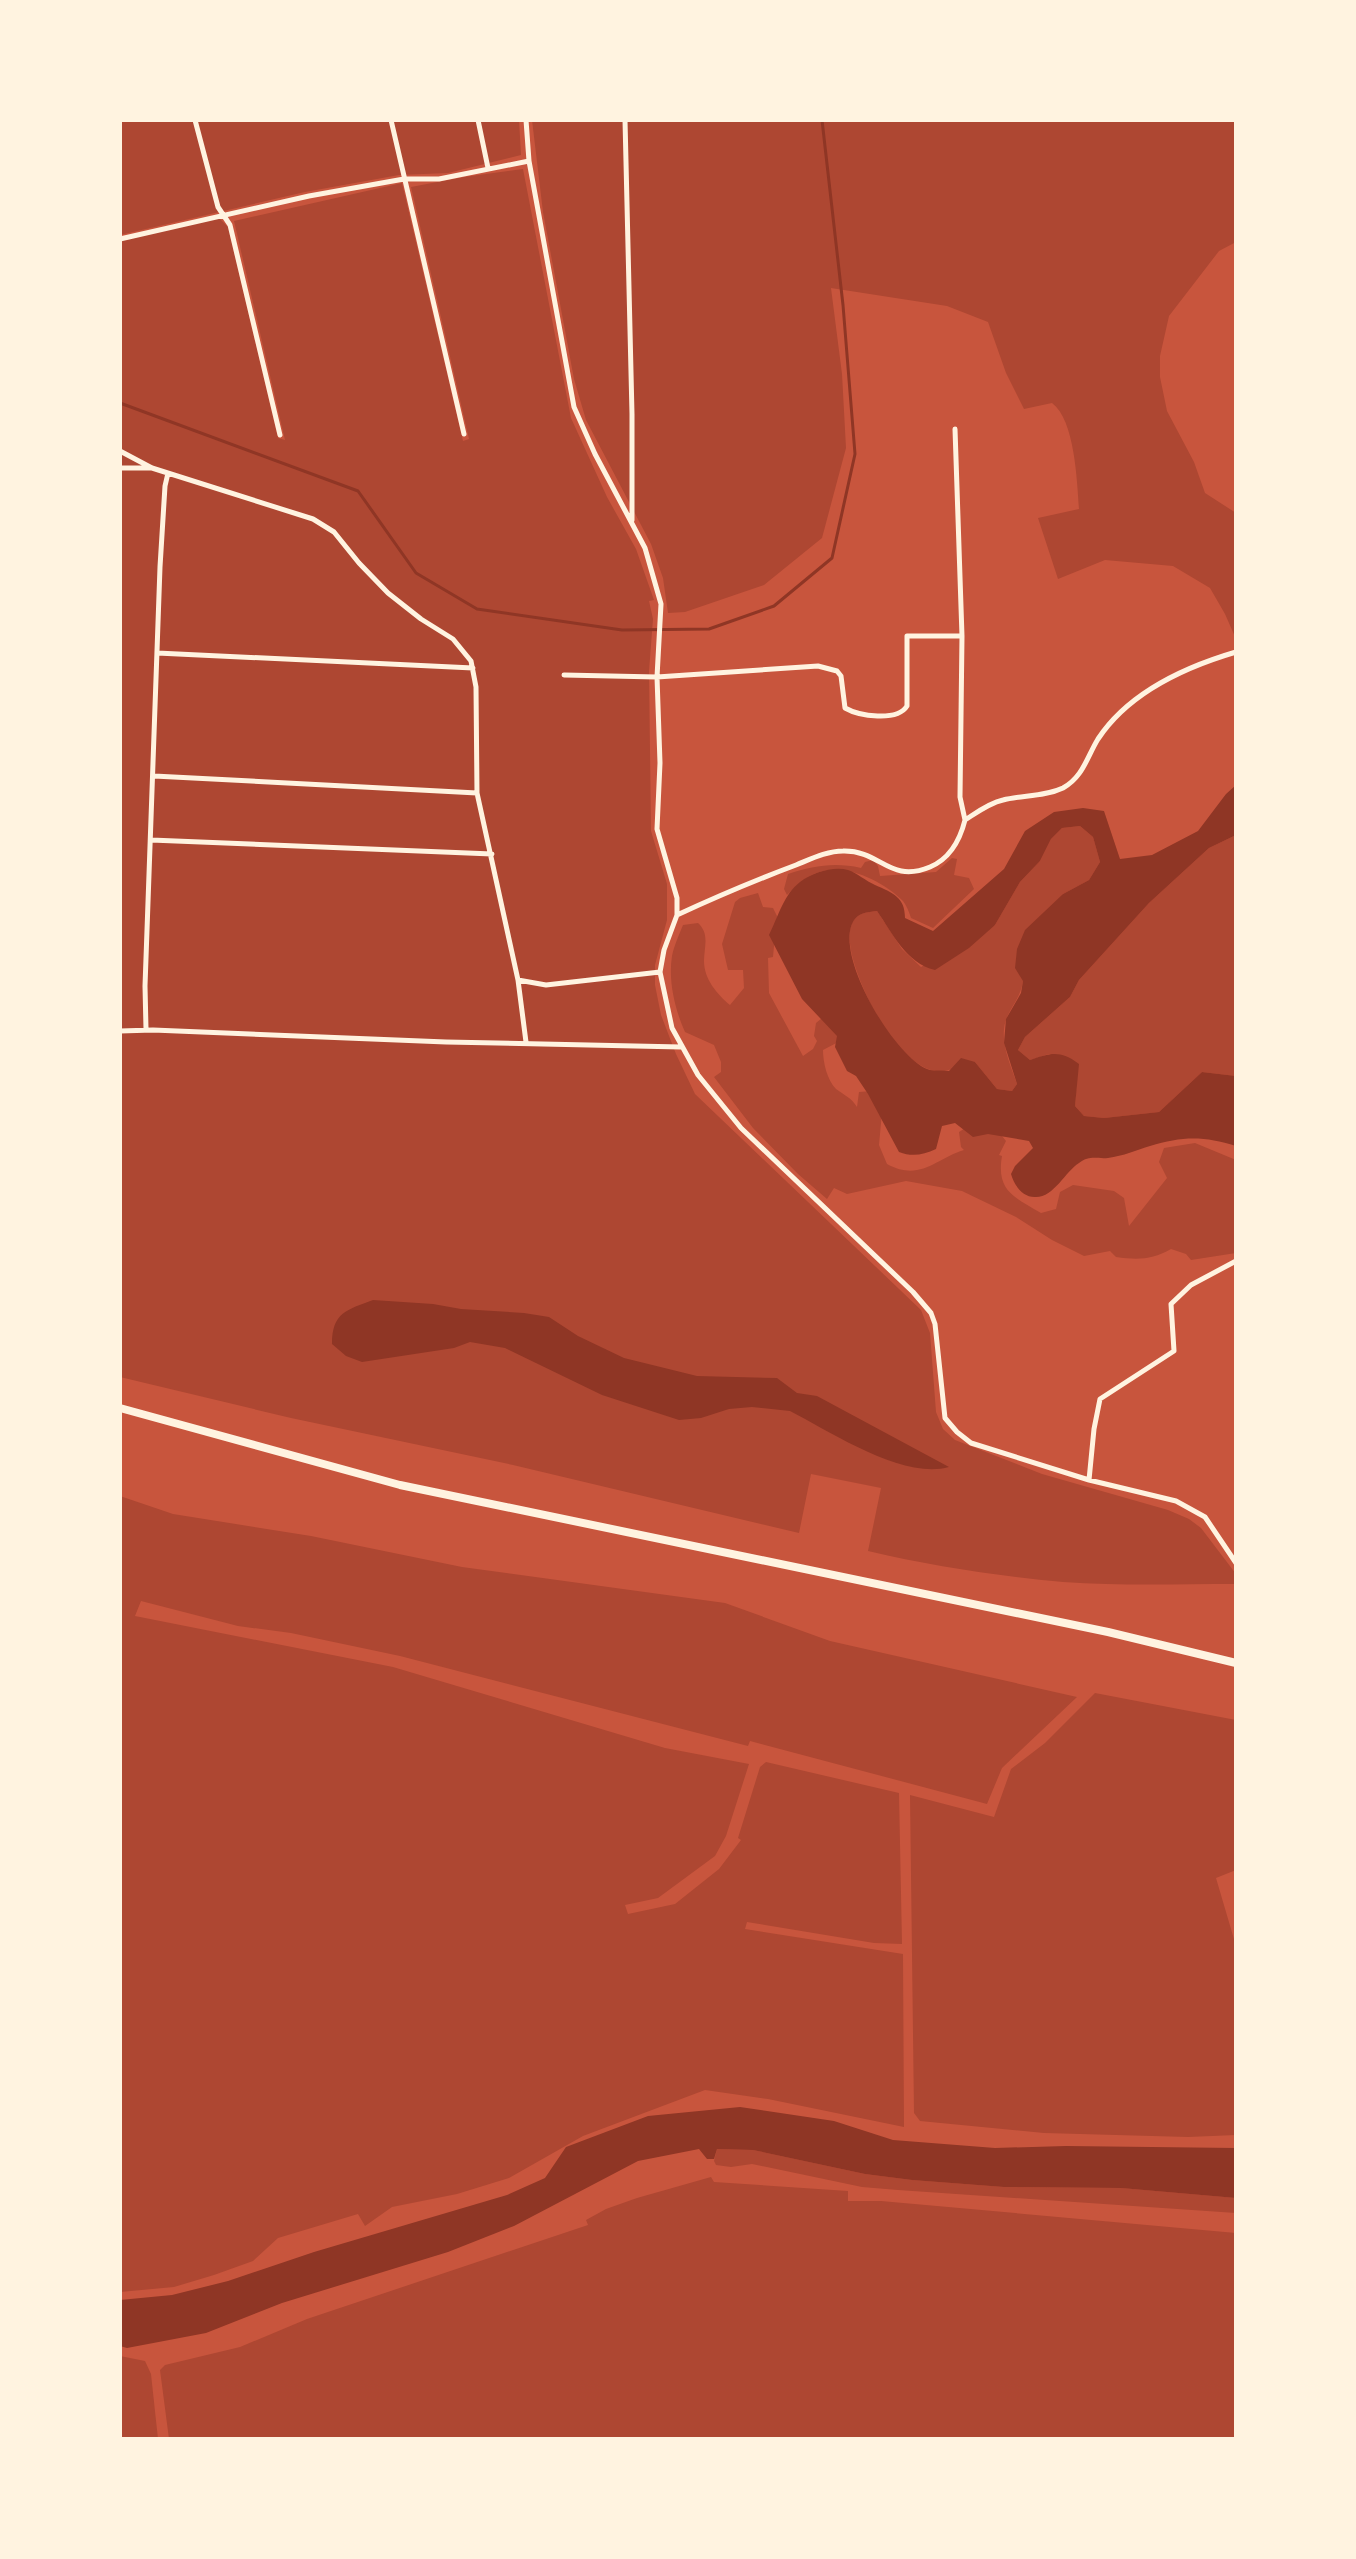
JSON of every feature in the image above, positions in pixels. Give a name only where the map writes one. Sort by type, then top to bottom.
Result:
[{"type":"main road","points":[[120,1408],[400,1485],[1108,1632],[1236,1663]]},
{"type":"street","points":[[195,120],[218,207],[230,225],[280,435]]},
{"type":"street","points":[[391,120],[464,434]]},
{"type":"street","points":[[478,120],[488,168]]},
{"type":"street","points":[[526,120],[529,161],[574,407],[645,548],[661,604],[657,677],[660,763],[657,829],[661,849],[674,881],[677,915],[664,950],[660,972],[668,1015],[681,1047],[703,1082],[741,1128],[913,1292],[931,1313],[937,1337],[945,1418],[950,1426],[971,1443],[1089,1480],[1176,1501],[1205,1517],[1236,1563]]},
{"type":"street","points":[[625,120],[632,521]]},
{"type":"street","points":[[120,239],[309,196],[404,179],[439,179],[529,161]]},
{"type":"street","points":[[677,915],[756,880],[832,852],[856,852],[872,857],[897,873],[931,867],[949,854],[965,820],[960,797],[962,636],[955,429]]},
{"type":"street","points":[[120,451],[152,468],[324,525],[334,532],[388,593],[453,639],[466,654],[473,668],[476,687],[477,793],[518,980],[526,1042]]},
{"type":"street","points":[[120,468],[152,468]]},
{"type":"street","points":[[146,1029],[162,524],[168,473]]},
{"type":"street","points":[[564,675],[657,677],[818,666],[837,671],[841,676],[845,708],[856,715],[900,714],[907,706],[909,696],[907,636],[962,636]]},
{"type":"street","points":[[965,820],[1000,800],[1062,789],[1076,778],[1099,739],[1131,703],[1199,663],[1236,652]]},
{"type":"street","points":[[157,653],[473,668]]},
{"type":"street","points":[[154,776],[477,793]]},
{"type":"street","points":[[151,840],[492,854]]},
{"type":"street","points":[[518,980],[546,985],[660,972]]},
{"type":"street","points":[[120,1031],[146,1029],[446,1042],[681,1047]]},
{"type":"street","points":[[1089,1480],[1100,1399],[1174,1351],[1171,1304],[1191,1285],[1236,1261]]},
{"type":"shaded area","points":[[120,120],[519,120],[521,155],[448,173],[399,175],[305,192],[120,235]]},
{"type":"shaded area","points":[[532,120],[1236,120],[1236,242],[1219,251],[1169,316],[1160,356],[1160,377],[1167,411],[1194,462],[1205,493],[1236,513],[1236,639],[1210,588],[1173,566],[1105,560],[1058,579],[1038,518],[1079,509],[1070,437],[1060,411],[1052,403],[1024,409],[1006,373],[988,322],[947,306],[831,288],[842,374],[846,448],[822,538],[764,585],[685,612],[668,613],[663,578],[651,544],[586,420],[574,379],[543,212]]},
{"type":"shaded area","points":[[523,169],[571,418],[607,497],[636,549],[654,600],[649,601],[653,619],[649,671],[651,831],[667,884],[667,920],[655,965],[655,985],[661,1015],[695,1094],[921,1310],[930,1333],[936,1412],[943,1429],[955,1440],[1042,1474],[1168,1510],[1189,1519],[1201,1528],[1236,1574],[1236,1584],[1063,1582],[989,1574],[916,1561],[868,1551],[881,1488],[811,1474],[799,1533],[120,1377],[120,241],[219,218],[228,227],[278,438],[285,440],[234,221],[402,183],[463,441],[469,439],[411,187]]},
{"type":"shaded area","points":[[1236,785],[1236,835],[1209,848],[1149,903],[1079,980],[1070,997],[1025,1037],[1018,1050],[1030,1060],[1055,1054],[1079,1064],[1075,1106],[1084,1116],[1104,1118],[1159,1112],[1202,1072],[1236,1076],[1236,1146],[1214,1140],[1183,1139],[1114,1157],[1086,1159],[1048,1193],[1036,1197],[1020,1190],[1011,1174],[1033,1148],[1029,1141],[988,1134],[973,1137],[955,1123],[942,1126],[936,1149],[918,1155],[899,1152],[868,1094],[856,1076],[847,1071],[835,1047],[837,1036],[802,999],[769,935],[794,887],[823,871],[848,870],[892,893],[903,905],[905,918],[933,931],[1004,869],[1025,831],[1054,812],[1083,808],[1104,811],[1120,859],[1152,855],[1198,831]],"holes":[[[1080,826],[1093,837],[1100,862],[1089,880],[1063,894],[1025,930],[1017,949],[1015,968],[1023,981],[1021,993],[1006,1019],[1004,1043],[1017,1084],[1012,1091],[997,1089],[975,1062],[961,1058],[949,1071],[930,1070],[916,1062],[885,1026],[859,978],[851,954],[850,934],[855,919],[877,911],[908,954],[935,970],[969,948],[995,925],[1020,882],[1040,861],[1051,839],[1062,828]]]},
{"type":"shaded area","points":[[1080,826],[1093,837],[1100,862],[1089,880],[1063,894],[1005,1023],[1004,1041],[1017,1084],[1012,1091],[997,1089],[975,1062],[940,1071],[916,1063],[890,1037],[862,984],[850,946],[850,931],[855,919],[877,911],[902,949],[921,967],[995,925],[1020,882],[1040,861],[1051,839],[1062,828]]},
{"type":"shaded area","points":[[1236,835],[1236,1076],[1202,1072],[1159,1112],[1104,1118],[1084,1116],[1075,1106],[1078,1064],[1049,1054],[1030,1060],[1018,1050],[1025,1037],[1070,997],[1079,980],[1149,903],[1209,848]]},
{"type":"shaded area","points":[[952,858],[957,859],[954,875],[969,878],[974,889],[933,928],[911,918],[903,901],[886,887],[844,870],[818,872],[799,883],[787,895],[784,889],[788,874],[815,867],[842,865],[861,868],[865,862],[873,860],[880,876],[936,872]]},
{"type":"shaded area","points":[[758,893],[763,907],[773,908],[780,922],[773,957],[768,958],[769,993],[803,1056],[813,1049],[817,1041],[814,1036],[816,1023],[828,1013],[844,1039],[823,1050],[828,1076],[836,1089],[857,1107],[859,1092],[872,1091],[882,1112],[879,1145],[887,1164],[909,1171],[918,1170],[964,1150],[959,1132],[978,1120],[994,1126],[1006,1141],[999,1155],[1002,1156],[1002,1177],[1015,1197],[1041,1213],[1056,1209],[1060,1192],[1073,1185],[1114,1191],[1124,1198],[1129,1226],[1167,1178],[1159,1162],[1164,1148],[1195,1143],[1236,1160],[1236,1253],[1191,1260],[1186,1254],[1171,1249],[1144,1258],[1116,1257],[1110,1251],[1084,1256],[1016,1217],[962,1191],[906,1181],[847,1194],[834,1188],[827,1199],[753,1128],[714,1077],[721,1072],[721,1062],[714,1045],[685,1032],[675,1005],[672,956],[683,925],[698,923],[702,927],[706,974],[720,996],[730,1005],[744,988],[743,970],[728,970],[722,944],[735,902]]},
{"type":"shaded area","points":[[373,1300],[549,1317],[578,1336],[624,1358],[697,1376],[777,1378],[797,1393],[817,1396],[949,1467],[911,1467],[889,1461],[790,1411],[752,1407],[679,1420],[602,1395],[505,1348],[470,1342],[454,1348],[362,1362],[346,1356],[332,1344],[333,1333],[343,1314]]},
{"type":"shaded area","points":[[120,1496],[173,1514],[311,1536],[462,1567],[725,1603],[830,1641],[1077,1697],[1002,1768],[987,1804],[750,1741],[748,1746],[400,1656],[291,1633],[238,1626],[141,1601],[135,1616],[393,1667],[665,1748],[749,1764],[726,1836],[715,1856],[658,1898],[625,1905],[628,1914],[675,1904],[719,1869],[741,1840],[738,1838],[760,1767],[766,1762],[899,1793],[902,1944],[874,1943],[747,1922],[745,1929],[903,1954],[904,2127],[768,2099],[705,2090],[583,2136],[509,2178],[457,2194],[392,2207],[365,2226],[358,2214],[278,2238],[253,2261],[174,2287],[120,2292]]},
{"type":"shaded area","points":[[1095,1693],[1236,1720],[1236,1870],[1216,1878],[1236,1946],[1236,2135],[1188,2137],[1044,2133],[920,2121],[914,2113],[910,1795],[994,1817],[1011,1769],[1045,1743]]},
{"type":"shaded area","points":[[740,2107],[834,2121],[893,2140],[995,2148],[1236,2148],[1236,2198],[1121,2188],[1004,2187],[912,2180],[865,2174],[753,2150],[717,2149],[714,2159],[707,2159],[699,2149],[638,2161],[514,2226],[448,2252],[282,2303],[206,2333],[127,2348],[120,2346],[120,2300],[172,2295],[228,2281],[507,2195],[545,2178],[566,2147],[648,2116]]},
{"type":"shaded area","points":[[717,2149],[753,2150],[865,2174],[912,2180],[1004,2187],[1121,2188],[1236,2198],[1236,2213],[862,2187],[752,2164],[731,2167],[716,2165]]},
{"type":"shaded area","points":[[711,2177],[714,2182],[848,2191],[848,2201],[881,2201],[1236,2233],[1236,2439],[169,2439],[160,2370],[165,2365],[240,2347],[307,2319],[588,2225],[586,2220],[606,2209]]},
{"type":"shaded area","points":[[120,2356],[145,2361],[151,2374],[158,2439],[120,2439]]},
{"type":"waterway","points":[[120,403],[358,491],[416,573],[477,609],[622,630],[709,629],[774,606],[832,558],[855,454],[843,305],[822,120]]}]
